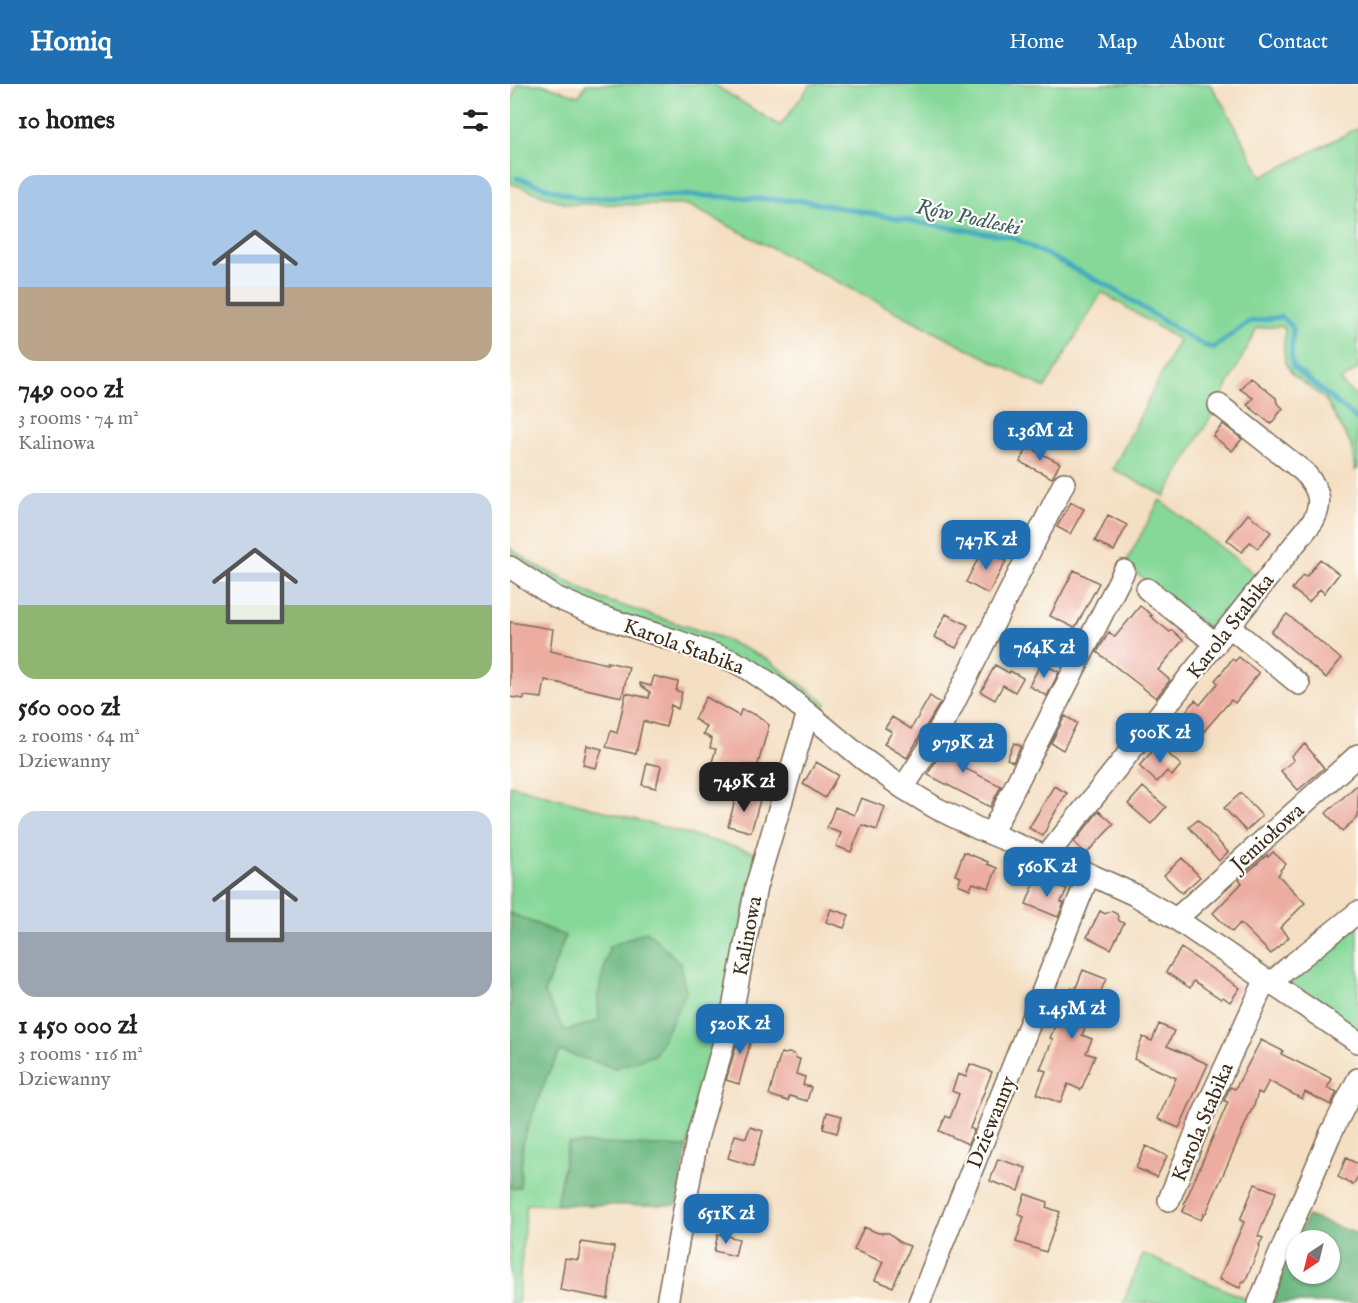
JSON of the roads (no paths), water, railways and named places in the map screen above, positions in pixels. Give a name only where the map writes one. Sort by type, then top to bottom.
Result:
[{"type":"street","name":"Karola Stabika","points":[[1046,857],[1230,627],[1313,520],[1319,507],[1318,493],[1314,483],[1304,472],[1219,405]]},
{"type":"street","points":[[903,788],[952,707],[1064,483]]},
{"type":"street","name":"Karola Stabika","points":[[510,567],[555,597],[599,616],[733,661],[750,670],[781,691],[862,758],[903,788],[936,808],[991,834],[1135,895],[1176,919],[1358,1042]]},
{"type":"street","points":[[991,834],[1124,571]]},
{"type":"street","points":[[1147,589],[1216,644]]},
{"type":"street","points":[[1230,627],[1299,684]]},
{"type":"street","name":"Kalinowa","points":[[667,1303],[698,1139],[732,1013],[756,887],[808,713]]},
{"type":"street","name":"Jemiołowa","points":[[1176,919],[1358,755]]},
{"type":"street","name":"Dziewanny","points":[[919,1303],[1089,874]]},
{"type":"street","points":[[1269,981],[1358,912]]},
{"type":"street","name":"Karola Stabika","points":[[1169,1200],[1203,1115],[1269,981]]},
{"type":"street","points":[[1259,1303],[1329,1137],[1358,1079]]},
{"type":"waterway","name":"Rów Podleski","points":[[517,178],[581,199],[686,195],[804,201],[1012,237],[1110,287],[1206,346],[1213,348],[1249,322],[1281,317],[1292,327],[1293,367],[1358,420]]}]
